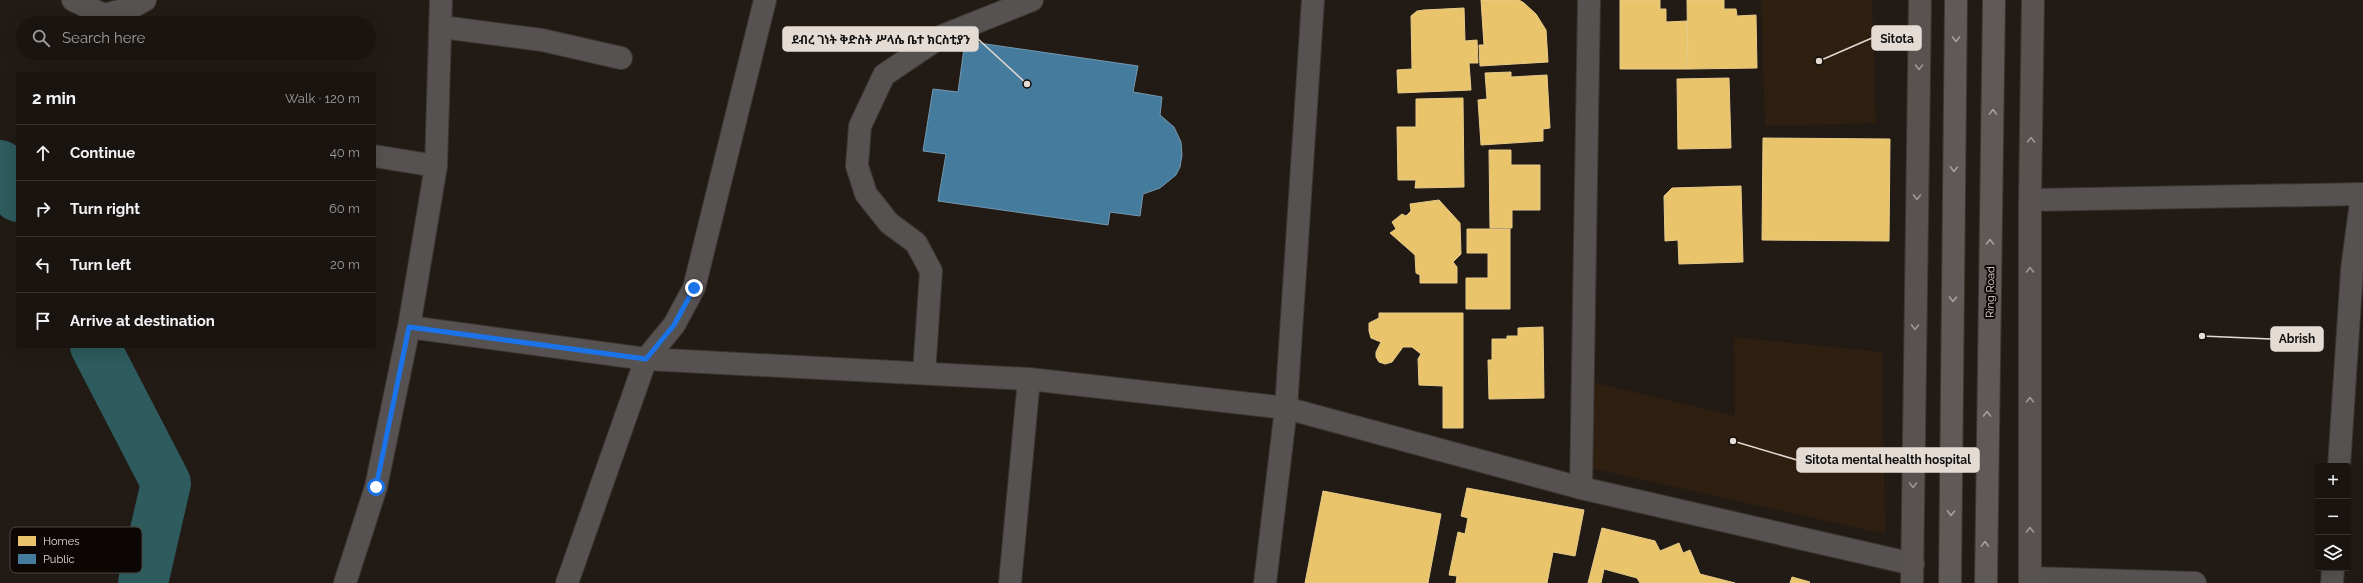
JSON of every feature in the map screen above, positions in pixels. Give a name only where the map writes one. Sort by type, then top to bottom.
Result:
[{"type":"highway","points":[[1950,583],[1956,0]]},
{"type":"highway","name":"Ring Road","points":[[1986,583],[1994,0]]},
{"type":"main road","points":[[1913,573],[1920,0]]},
{"type":"main road","points":[[2030,581],[2030,200],[2034,0]]},
{"type":"street","points":[[73,0],[104,15],[131,8],[145,0]]},
{"type":"street","points":[[345,583],[376,487],[409,327],[436,166],[442,27],[441,0]]},
{"type":"street","points":[[567,583],[646,359],[674,325],[694,288],[765,0]]},
{"type":"street","points":[[924,373],[931,271],[916,243],[889,223],[866,194],[857,166],[860,126],[884,75],[942,36],[1032,0]]},
{"type":"street","points":[[1265,583],[1286,408],[1313,0]]},
{"type":"street","points":[[1581,488],[1589,0]]},
{"type":"street","points":[[442,27],[542,40],[621,58]]},
{"type":"street","points":[[376,156],[436,166]]},
{"type":"street","points":[[2030,200],[2363,194],[2352,270],[2340,463]]},
{"type":"street","points":[[409,327],[646,359],[1029,379],[1286,408],[1581,488],[1913,573]]},
{"type":"street","points":[[1010,583],[1029,379]]},
{"type":"street","points":[[2332,583],[2333,571]]},
{"type":"street","points":[[2030,581],[2195,583]]},
{"type":"shaded area","points":[[1761,0],[1872,0],[1876,123],[1765,126]]},
{"type":"shaded area","points":[[1734,337],[1882,352],[1885,534],[1582,466],[1583,380],[1735,416]]},
{"type":"building: Homes","points":[[1481,0],[1519,0],[1536,14],[1546,30],[1548,62],[1480,66],[1479,45],[1484,45]]},
{"type":"building: Homes","points":[[1620,0],[1660,0],[1660,9],[1666,9],[1666,22],[1687,21],[1688,69],[1620,69]]},
{"type":"building: Homes","points":[[1687,0],[1724,0],[1724,9],[1736,9],[1737,16],[1756,15],[1757,68],[1688,69]]},
{"type":"building: Homes","points":[[1464,8],[1465,41],[1477,40],[1478,63],[1469,63],[1471,90],[1398,93],[1397,70],[1412,69],[1411,16],[1417,11]]},
{"type":"building: Homes","points":[[1511,72],[1511,77],[1547,75],[1550,128],[1543,129],[1543,141],[1481,145],[1478,100],[1487,99],[1485,73]]},
{"type":"building: Homes","points":[[1729,78],[1731,148],[1678,149],[1677,79]]},
{"type":"building: Homes","points":[[1463,98],[1464,187],[1415,188],[1416,180],[1398,180],[1397,127],[1416,127],[1416,99]]},
{"type":"building: Homes","points":[[1763,138],[1890,139],[1889,241],[1762,240]]},
{"type":"building: Homes","points":[[1489,150],[1511,150],[1511,165],[1540,165],[1540,210],[1512,210],[1512,228],[1490,228]]},
{"type":"building: Homes","points":[[1741,186],[1743,262],[1679,264],[1678,240],[1665,241],[1664,196],[1672,188]]},
{"type":"building: Homes","points":[[1439,200],[1460,223],[1461,254],[1453,262],[1457,267],[1457,283],[1420,283],[1420,275],[1416,273],[1415,255],[1390,233],[1396,229],[1392,222],[1402,214],[1406,216],[1411,211],[1410,204]]},
{"type":"building: Homes","points":[[1467,229],[1510,229],[1510,309],[1466,309],[1466,278],[1488,278],[1488,253],[1467,253]]},
{"type":"building: Homes","points":[[1379,313],[1463,313],[1463,428],[1443,428],[1443,386],[1419,385],[1418,359],[1421,354],[1412,347],[1403,347],[1392,362],[1385,364],[1379,362],[1376,357],[1376,352],[1381,342],[1371,338],[1369,323],[1379,318]]},
{"type":"building: Homes","points":[[1543,327],[1544,398],[1489,399],[1488,360],[1492,360],[1492,339],[1507,339],[1507,336],[1518,336],[1518,328]]},
{"type":"building: Homes","points":[[1467,488],[1584,510],[1575,556],[1553,552],[1547,583],[1456,583],[1457,576],[1449,575],[1458,532],[1465,534],[1468,518],[1461,516]]},
{"type":"building: Homes","points":[[1323,491],[1441,514],[1428,583],[1305,583]]},
{"type":"building: Homes","points":[[1602,528],[1655,541],[1660,551],[1679,543],[1683,553],[1690,550],[1700,574],[1735,583],[1640,583],[1637,578],[1604,569],[1601,583],[1588,583]]},
{"type":"building: Homes","points":[[1792,577],[1810,582],[1790,583]]},
{"type":"building: Public","points":[[965,41],[1138,66],[1133,92],[1162,97],[1160,115],[1174,127],[1181,142],[1182,155],[1180,167],[1176,175],[1160,188],[1143,194],[1140,216],[1110,212],[1108,225],[938,201],[946,154],[923,151],[933,89],[958,92]]},
{"type":"waterway","points":[[0,165],[16,193]]},
{"type":"waterway","points":[[96,348],[166,483],[143,583]]},
{"type":"place","name":"Sitota","points":[[1819,61]]},
{"type":"place","name":"ደብረ ገነት ቅድስት ሥላሴ ቤተ ክርስቲያን","points":[[1027,84]]},
{"type":"place","name":"Abrish","points":[[2202,336]]},
{"type":"place","name":"Sitota mental health hospital","points":[[1733,441]]},
{"type":"route","points":[[376,487],[409,327],[646,359],[674,325],[694,288]]}]
